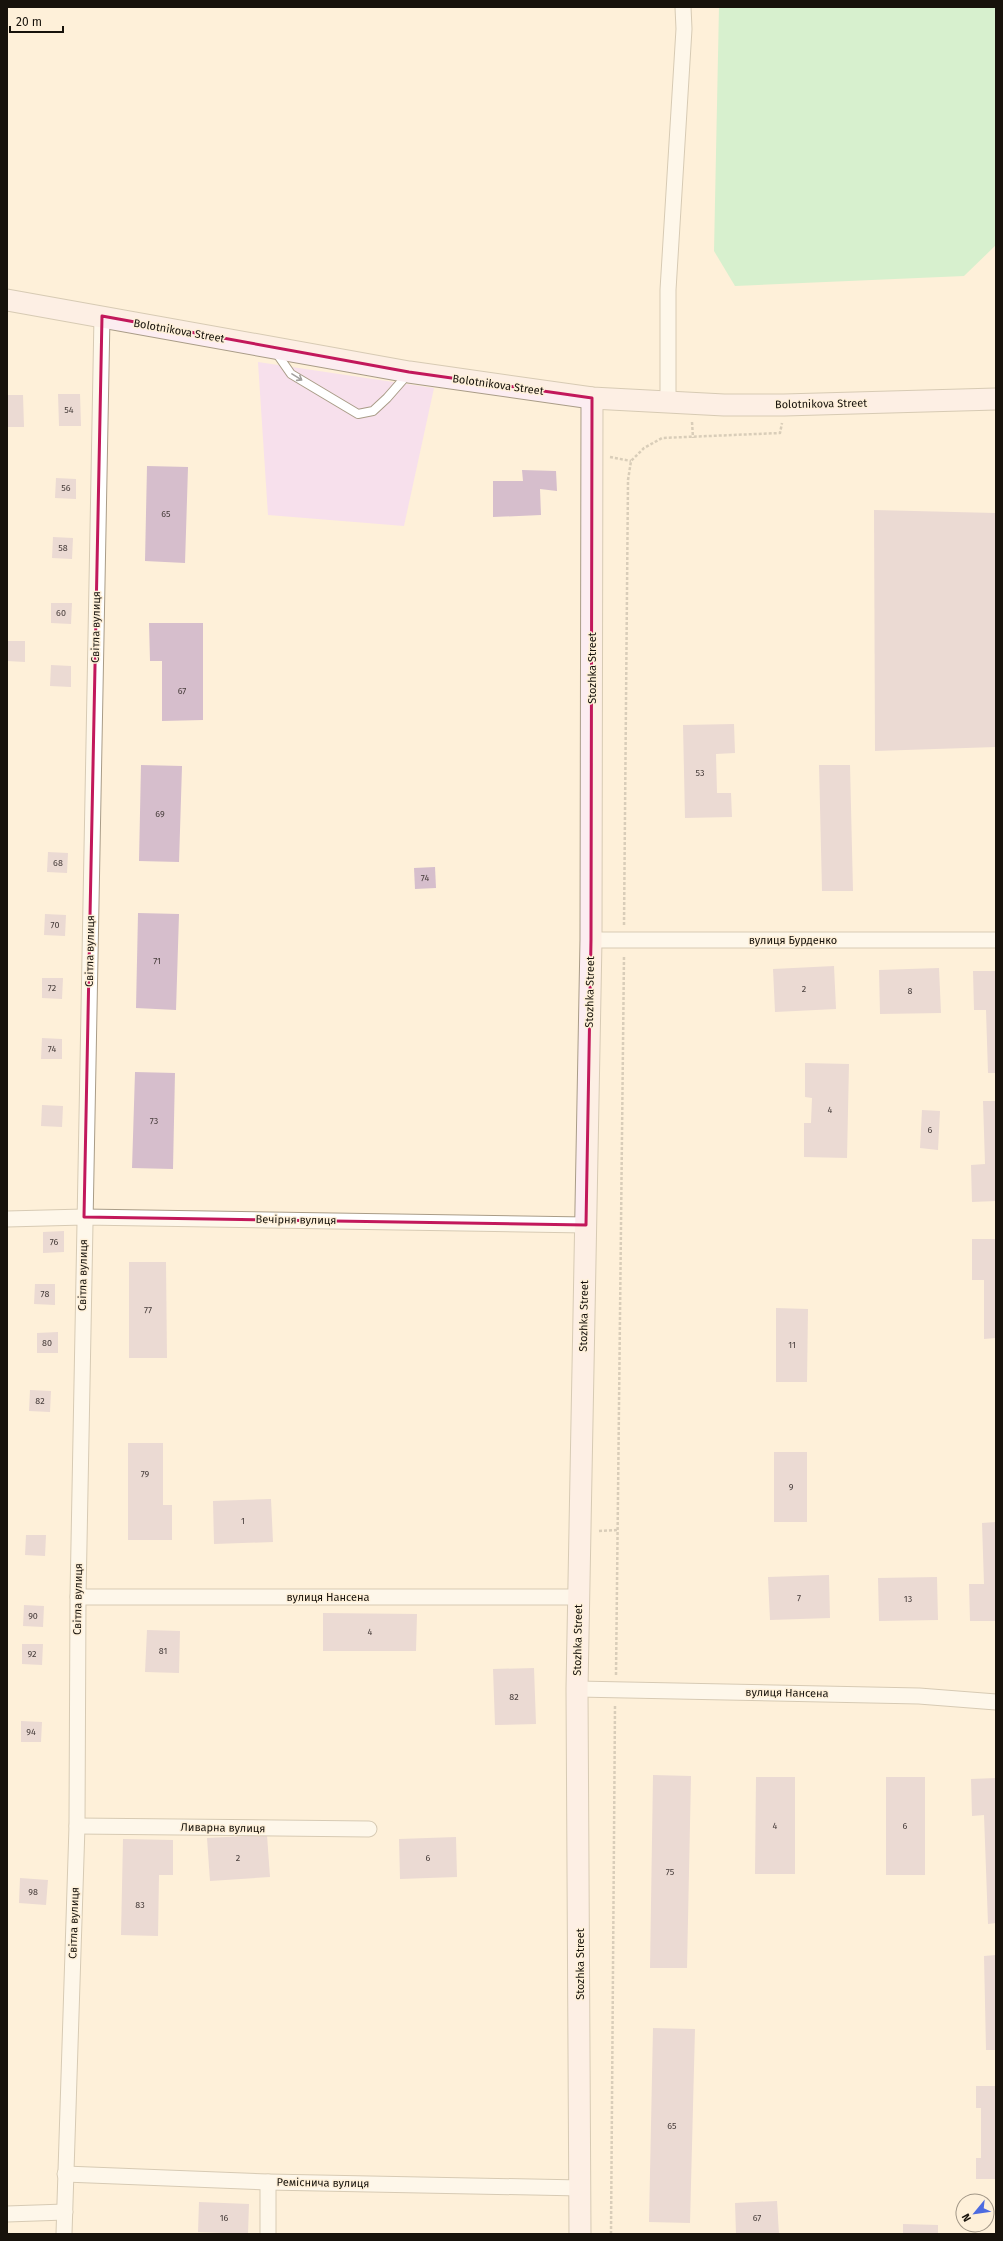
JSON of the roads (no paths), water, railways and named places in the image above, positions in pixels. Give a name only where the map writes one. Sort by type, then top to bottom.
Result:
[{"type":"street","points":[[668,402],[668,290],[684,28],[683,7]]},
{"type":"street","name":"Bolotnikova Street","points":[[7,300],[409,372],[592,398],[668,402],[784,405],[996,400]]},
{"type":"street","name":"Світла вулиця","points":[[64,2234],[77,1826],[78,1597],[84,1217],[102,316]]},
{"type":"street","name":"Stozhka Street","points":[[580,2234],[581,2188],[577,1689],[591,940],[592,398]]},
{"type":"street","name":"вулиця Бурденко","points":[[591,940],[996,940]]},
{"type":"street","name":"Вечірня вулиця","points":[[7,1219],[84,1217],[586,1225]]},
{"type":"street","name":"вулиця Нансена","points":[[78,1597],[579,1597]]},
{"type":"street","name":"вулиця Нансена","points":[[577,1689],[919,1696],[996,1702]]},
{"type":"street","name":"Ливарна вулиця","points":[[77,1826],[369,1829]]},
{"type":"street","name":"Реміснича вулиця","points":[[65,2174],[268,2182],[581,2188]]},
{"type":"street","points":[[268,2182],[268,2234]]},
{"type":"street","points":[[7,2214],[65,2212]]},
{"type":"lane","points":[[272,348],[291,374],[358,414],[373,411],[387,398],[409,372]]}]
